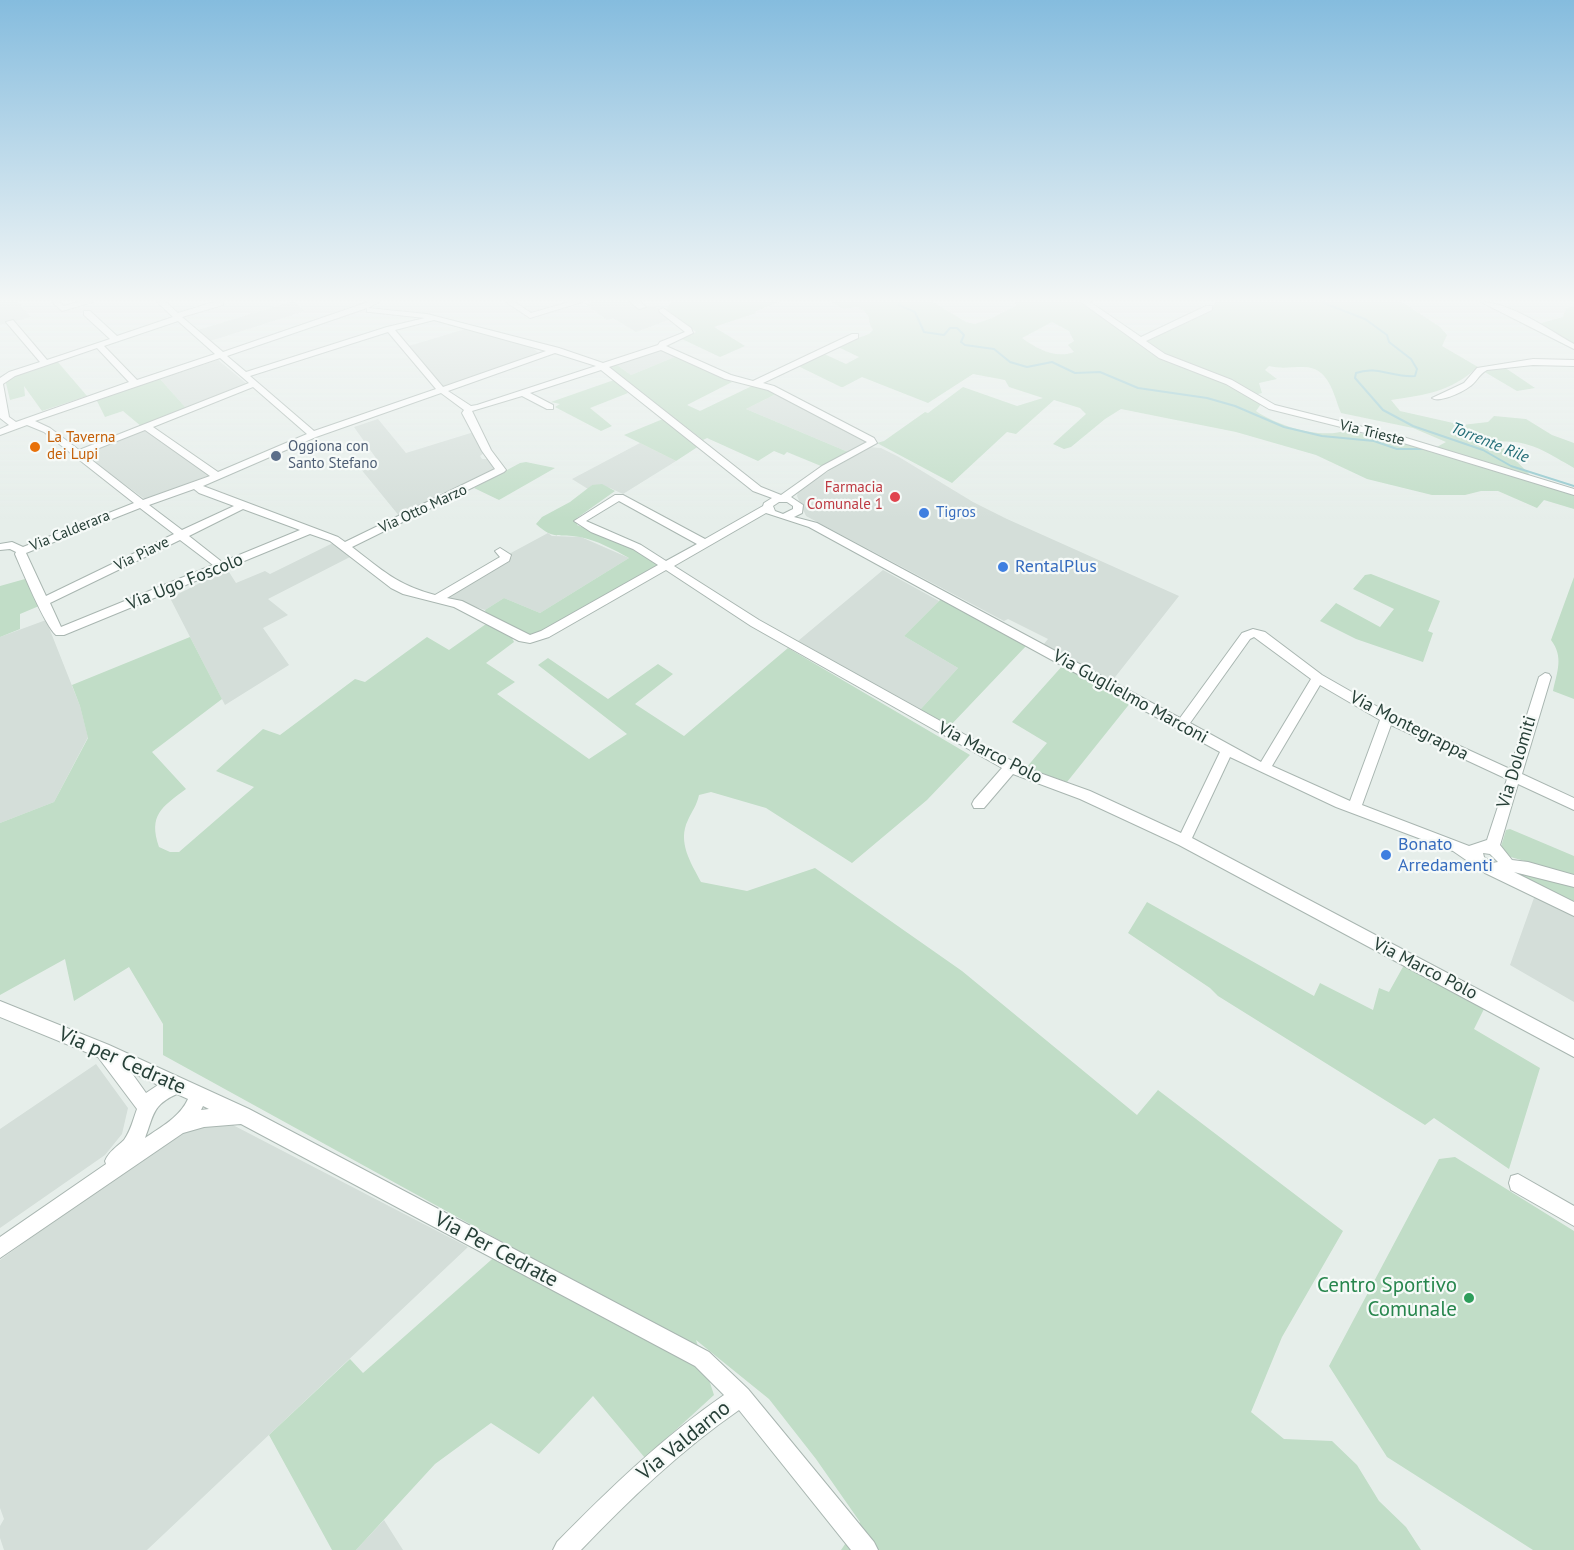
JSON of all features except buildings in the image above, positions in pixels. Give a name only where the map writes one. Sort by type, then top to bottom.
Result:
[{"type":"street","points":[[15,426],[5,418],[0,382],[18,374]]},
{"type":"street","points":[[127,374],[136,384]]},
{"type":"street","points":[[0,432],[55,409],[165,374]]},
{"type":"street","points":[[428,374],[442,391],[469,409],[578,374]]},
{"type":"street","name":"Via Calderara","points":[[0,547],[12,545],[22,551],[196,485],[313,435],[488,374]]},
{"type":"street","points":[[613,374],[757,489],[774,511]]},
{"type":"street","points":[[722,374],[771,388],[868,436],[872,443],[825,468],[782,498],[773,501],[774,511]]},
{"type":"street","points":[[754,383],[773,374]]},
{"type":"street","name":"Via Trieste","points":[[1210,374],[1281,411],[1400,439],[1574,492]]},
{"type":"street","points":[[1436,398],[1467,385],[1476,374]]},
{"type":"street","points":[[244,375],[313,435]]},
{"type":"street","points":[[77,454],[254,384]]},
{"type":"street","points":[[523,393],[550,407]]},
{"type":"street","name":"Via Otto Marzo","points":[[345,546],[501,470],[487,451],[467,413],[469,409]]},
{"type":"street","points":[[26,421],[47,430],[222,567]]},
{"type":"street","points":[[147,427],[217,476]]},
{"type":"street","points":[[196,485],[204,491],[310,530],[345,546],[395,585],[407,591],[466,607],[516,636],[530,639],[545,634],[746,521],[774,511],[797,507]]},
{"type":"street","points":[[797,488],[797,507]]},
{"type":"street","points":[[757,489],[782,498],[797,507]]},
{"type":"street","name":"Via Marco Polo","points":[[706,543],[619,497],[579,521],[637,547],[755,622],[1011,766],[1085,795],[1184,841],[1574,1048]]},
{"type":"street","name":"Via Piave","points":[[43,602],[241,506]]},
{"type":"street","name":"Via Guglielmo Marconi","points":[[797,507],[813,525]]},
{"type":"street","name":"Via Guglielmo Marconi","points":[[774,511],[813,525],[1264,769],[1354,808],[1476,853],[1485,867],[1500,861],[1516,879],[1574,909]]},
{"type":"street","name":"Via Ugo Foscolo","points":[[43,602],[60,632],[310,530]]},
{"type":"street","points":[[22,551],[20,554],[43,602]]},
{"type":"street","points":[[438,598],[505,559],[506,555],[500,551]]},
{"type":"street","name":"Via Montegrappa","points":[[1182,725],[1246,636],[1252,633],[1260,635],[1318,678],[1388,718],[1574,804]]},
{"type":"street","name":"Via Dolomiti","points":[[1500,861],[1513,777],[1545,677]]},
{"type":"street","points":[[1264,769],[1318,678]]},
{"type":"street","points":[[1354,808],[1388,718]]},
{"type":"street","points":[[1184,841],[1227,750]]},
{"type":"street","points":[[979,804],[1011,766]]},
{"type":"street","points":[[1476,853],[1482,846],[1500,861],[1574,881]]},
{"type":"street","name":"Via per Cedrate","points":[[0,1009],[103,1051],[243,1115]]},
{"type":"street","points":[[103,1051],[145,1105]]},
{"type":"street","points":[[86,1187],[132,1144],[139,1131],[145,1105],[166,1089],[178,1085]]},
{"type":"street","points":[[177,1127],[192,1110],[199,1094]]},
{"type":"street","points":[[0,1248],[86,1187],[177,1127],[204,1118],[243,1115]]},
{"type":"street","name":"Via Per Cedrate","points":[[243,1115],[702,1359],[741,1396]]},
{"type":"street","points":[[1518,1183],[1574,1217]]},
{"type":"street","name":"Via Valdarno","points":[[565,1550],[613,1499],[699,1424],[741,1396],[866,1550]]},
{"type":"shaded area","points":[[174,374],[235,374],[247,384],[186,408],[160,379]]},
{"type":"shaded area","points":[[433,374],[483,374],[444,388]]},
{"type":"shaded area","points":[[776,394],[865,439],[866,444],[848,452],[746,409]]},
{"type":"shaded area","points":[[378,419],[406,453],[474,432],[485,452],[480,456],[482,459],[489,459],[497,468],[456,489],[438,494],[435,499],[400,517],[360,468],[378,461],[354,427]]},
{"type":"shaded area","points":[[146,429],[212,474],[146,500],[83,454]]},
{"type":"shaded area","points":[[640,443],[676,461],[623,494],[610,488],[592,485],[588,489],[572,479]]},
{"type":"shaded area","points":[[869,447],[881,448],[899,457],[973,502],[1007,519],[1179,596],[1112,681],[1043,645],[1048,639],[1008,619],[1004,621],[806,516],[797,496],[799,489]]},
{"type":"shaded area","points":[[548,533],[552,536],[581,537],[629,558],[540,613],[504,598],[485,610],[446,597],[447,594],[512,557],[509,554]]},
{"type":"shaded area","points":[[333,543],[350,557],[268,599],[288,615],[263,628],[289,665],[225,705],[170,598],[220,573],[229,572],[236,583],[265,571],[270,574]]},
{"type":"shaded area","points":[[883,570],[939,601],[904,636],[958,668],[920,710],[798,641]]},
{"type":"shaded area","points":[[46,620],[80,706],[88,737],[54,802],[0,823],[0,637]]},
{"type":"shaded area","points":[[1535,895],[1574,917],[1574,1002],[1510,965]]},
{"type":"shaded area","points":[[96,1064],[128,1108],[122,1134],[105,1155],[0,1228],[0,1129]]},
{"type":"shaded area","points":[[229,1123],[468,1247],[147,1550],[4,1550],[0,1538],[0,1526],[4,1519],[0,1508],[0,1260],[137,1161],[191,1127]]},
{"type":"shaded area","points":[[384,1520],[403,1550],[356,1550]]},
{"type":"green space","points":[[18,374],[68,374],[87,396],[42,411],[24,386],[25,396],[10,400],[5,379]]},
{"type":"green space","points":[[618,374],[716,374],[732,382],[687,405],[700,411],[754,385],[776,394],[746,409],[848,452],[821,466],[787,452],[784,455],[774,451],[758,461],[707,438],[703,440]]},
{"type":"green space","points":[[815,374],[972,374],[928,403],[862,377],[841,387]]},
{"type":"green space","points":[[975,374],[1204,374],[1241,391],[1261,404],[1256,411],[1276,422],[1313,432],[1337,433],[1347,430],[1418,447],[1574,494],[1574,509],[1544,500],[1537,508],[1498,491],[1481,491],[1465,495],[1432,495],[1367,479],[1316,455],[1236,432],[1121,409],[1071,447],[1064,449],[1053,444],[1086,414],[1080,408],[1054,400],[1016,434],[1007,432],[952,483],[877,443],[884,441],[925,412],[928,413],[963,387],[1017,406],[1043,398],[1009,387],[1005,380]]},
{"type":"green space","points":[[1217,374],[1271,374],[1277,379],[1259,383],[1262,393],[1254,395]]},
{"type":"green space","points":[[1322,374],[1469,374],[1437,391],[1391,400],[1400,411],[1462,425],[1488,422],[1494,416],[1526,419],[1552,435],[1574,443],[1574,468],[1546,452],[1519,443],[1498,442],[1532,477],[1435,448],[1446,442],[1413,428],[1341,413],[1329,382]]},
{"type":"green space","points":[[1489,374],[1515,374],[1535,388],[1517,391]]},
{"type":"green space","points":[[160,379],[186,408],[142,427],[123,411],[105,417],[96,399]]},
{"type":"green space","points":[[614,380],[628,393],[590,408],[612,426],[601,431],[555,407],[560,404],[551,402]]},
{"type":"green space","points":[[663,419],[699,446],[676,461],[624,435]]},
{"type":"green space","points":[[526,462],[555,468],[499,500],[474,488],[520,463]]},
{"type":"green space","points":[[602,484],[615,491],[577,518],[577,525],[633,548],[661,565],[537,634],[526,635],[486,613],[485,610],[504,598],[540,613],[629,558],[586,538],[552,535],[536,524],[542,517],[570,502],[592,485]]},
{"type":"green space","points":[[1371,574],[1440,601],[1428,631],[1433,633],[1423,662],[1356,639],[1320,621],[1336,603],[1380,627],[1394,609],[1353,589],[1365,575]]},
{"type":"green space","points":[[1574,577],[1574,699],[1553,691],[1558,671],[1558,659],[1551,640]]},
{"type":"green space","points":[[25,579],[39,606],[20,614],[20,629],[0,637],[0,586]]},
{"type":"green space","points":[[942,598],[1027,645],[949,727],[920,710],[958,668],[904,636]]},
{"type":"green space","points":[[486,624],[512,638],[514,642],[486,663],[515,682],[497,694],[589,759],[627,734],[538,665],[548,658],[608,699],[658,664],[673,674],[635,704],[684,736],[788,648],[970,755],[927,800],[852,863],[766,808],[711,792],[699,795],[688,820],[684,836],[687,852],[701,882],[747,891],[815,868],[962,971],[1137,1115],[1158,1090],[1343,1231],[1282,1337],[1251,1412],[1284,1439],[1332,1441],[1357,1465],[1379,1501],[1406,1527],[1421,1550],[841,1550],[860,1522],[816,1459],[769,1399],[696,1340],[714,1395],[645,1458],[593,1396],[539,1454],[491,1423],[435,1464],[356,1550],[332,1550],[269,1435],[350,1359],[363,1373],[508,1245],[163,1055],[163,1024],[129,967],[74,1001],[65,959],[0,995],[0,823],[54,802],[88,738],[72,685],[190,637],[222,699],[152,752],[186,789],[159,813],[155,827],[159,847],[170,852],[179,852],[254,787],[216,771],[263,729],[280,735],[355,679],[365,682],[427,637],[449,650]]},
{"type":"green space","points":[[1064,664],[1131,702],[1067,782],[1026,768],[1047,743],[1012,722]]},
{"type":"green space","points":[[1510,829],[1574,856],[1574,875],[1507,856],[1500,850],[1506,830]]},
{"type":"green space","points":[[1510,867],[1574,885],[1574,904],[1510,872]]},
{"type":"green space","points":[[1147,902],[1314,996],[1320,983],[1373,1010],[1379,988],[1389,992],[1404,965],[1485,1007],[1474,1029],[1540,1068],[1509,1169],[1434,1118],[1425,1125],[1218,996],[1210,988],[1128,933]]},
{"type":"green space","name":"Centro Sportivo Comunale","points":[[1455,1157],[1574,1231],[1574,1550],[1533,1550],[1387,1457],[1329,1366],[1439,1159]]},
{"type":"waterway","points":[[1106,374],[1138,388],[1207,398],[1235,406],[1284,427],[1322,436],[1374,441],[1397,449],[1423,449]]},
{"type":"waterway","name":"Torrente Rile","points":[[1356,374],[1355,378],[1383,410],[1413,426],[1483,450],[1511,466],[1574,486]]},
{"type":"waterway","name":"Torrente Rile","points":[[1396,374],[1415,374]]},
{"type":"place","name":"La Taverna dei Lupi","points":[[35,447]]},
{"type":"place","name":"Oggiona con Santo Stefano","points":[[276,456]]},
{"type":"place","name":"Farmacia Comunale 1","points":[[895,497]]},
{"type":"place","name":"Tigros","points":[[924,513]]},
{"type":"place","name":"RentalPlus","points":[[1003,567]]},
{"type":"place","name":"Bonato Arredamenti","points":[[1386,855]]},
{"type":"place","name":"Centro Sportivo Comunale","points":[[1469,1298]]}]
